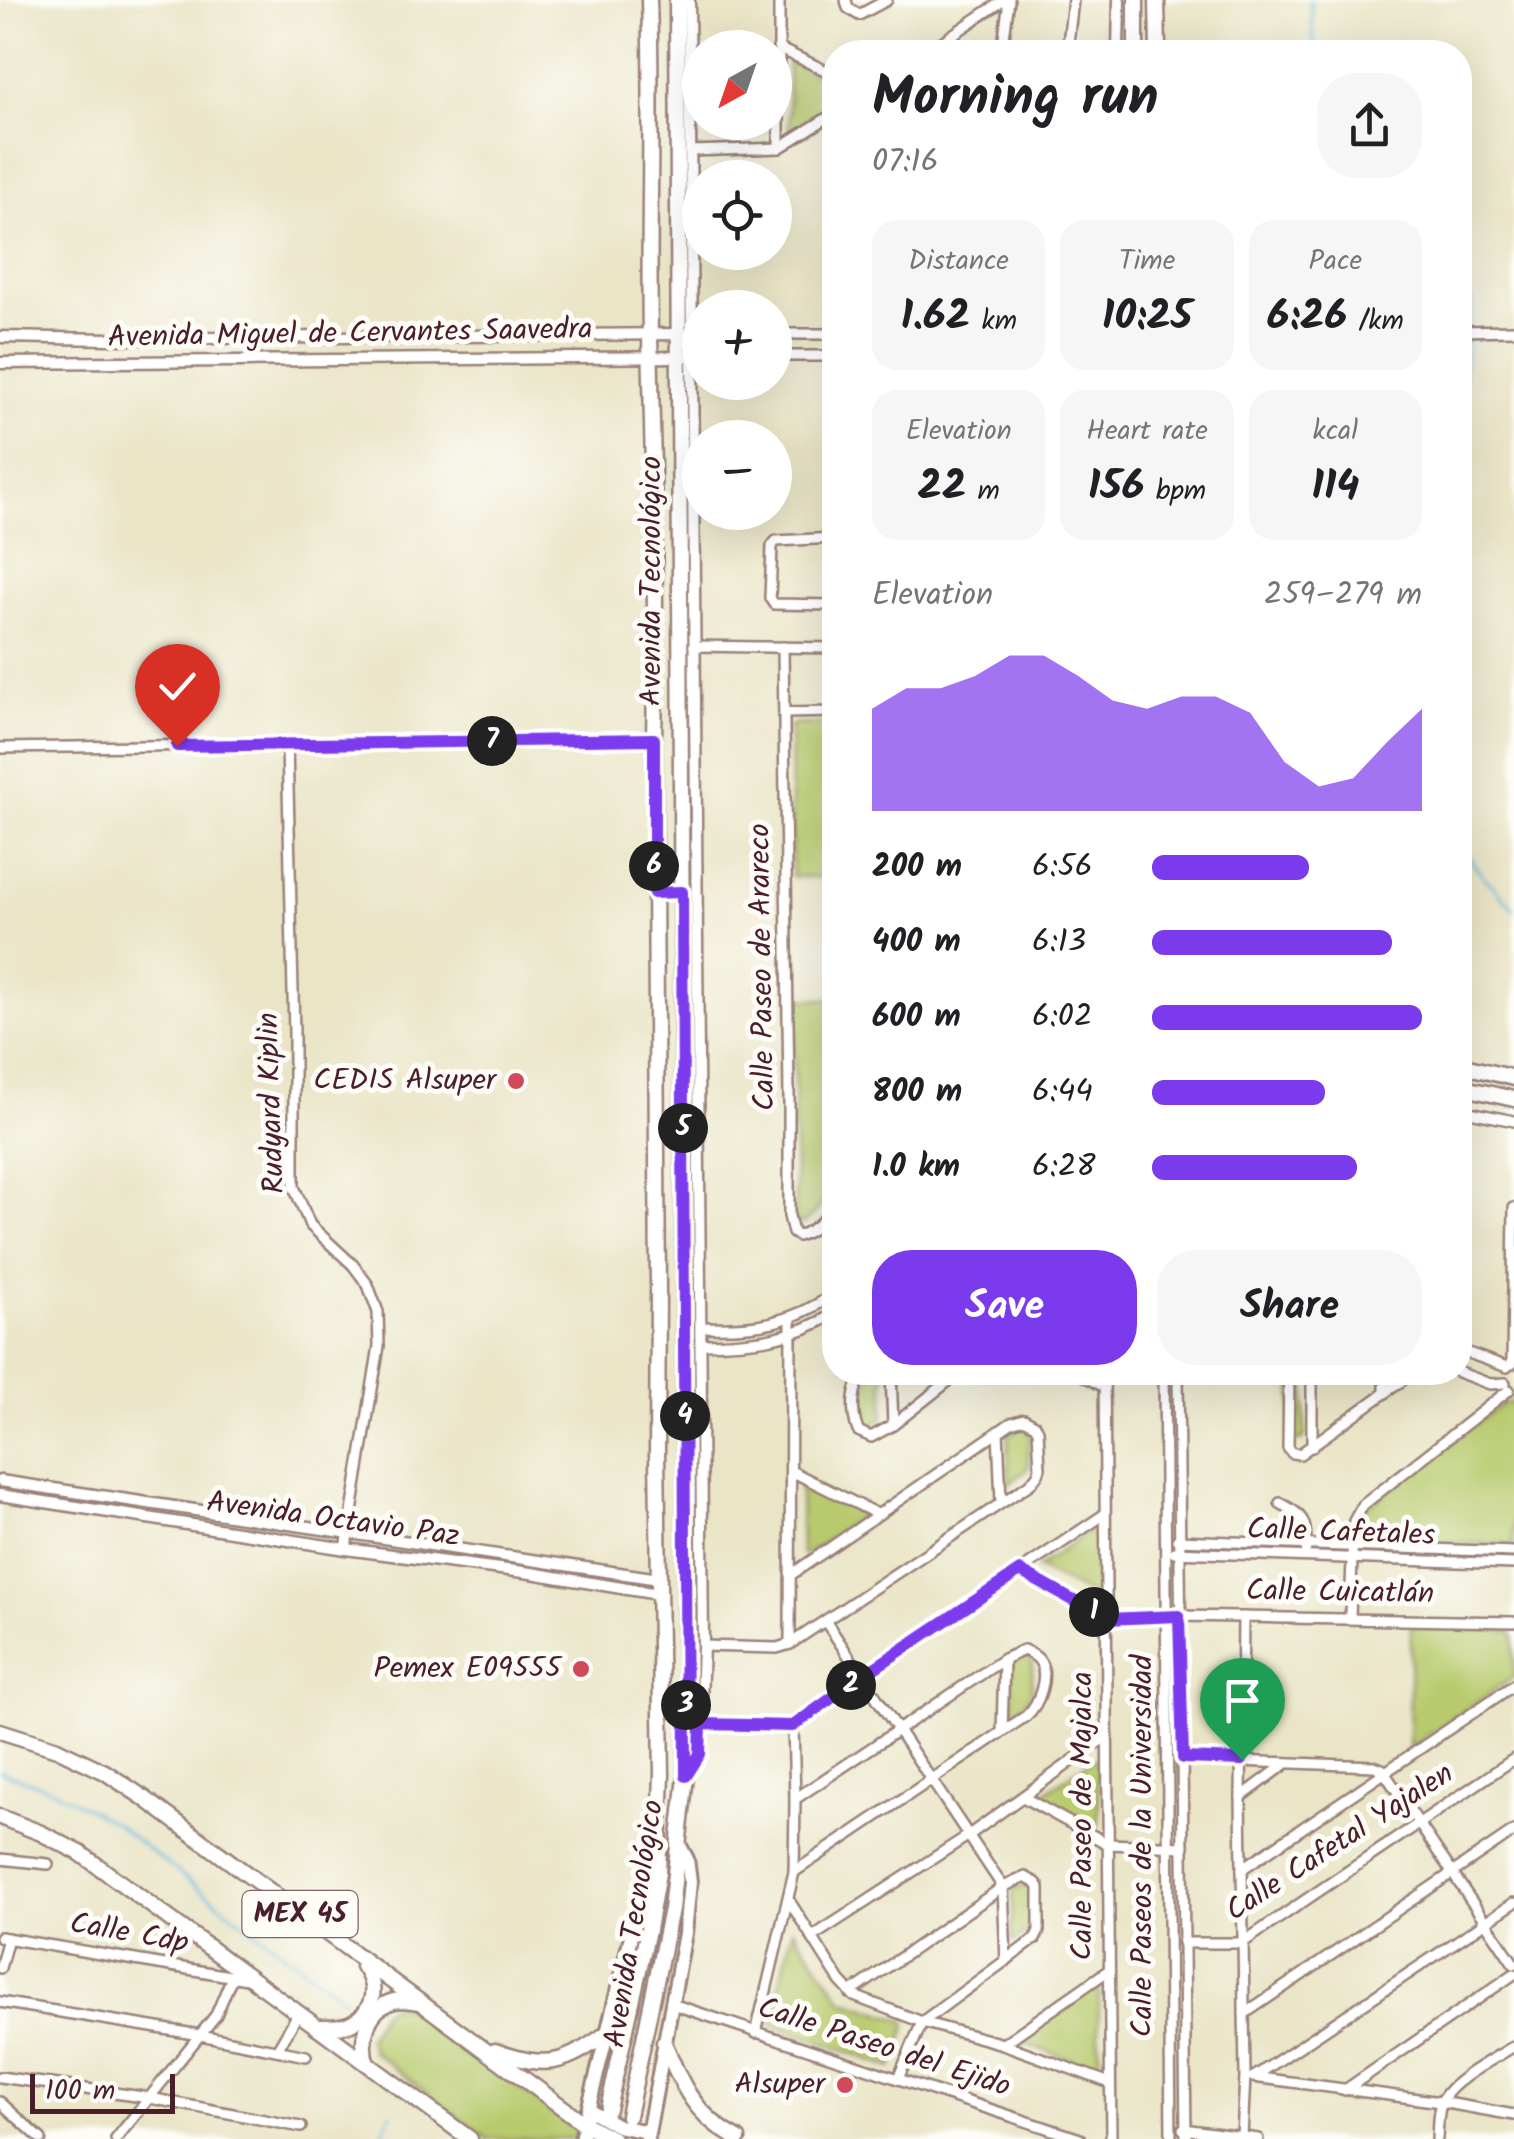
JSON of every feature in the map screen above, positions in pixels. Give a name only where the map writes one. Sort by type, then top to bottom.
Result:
[{"type":"main road","name":"Avenida Tecnológico","points":[[608,2109],[658,1873],[662,1775],[650,0]]},
{"type":"main road","name":"Avenida Tecnológico","points":[[678,0],[688,290]]},
{"type":"main road","points":[[1136,0],[1136,40]]},
{"type":"main road","points":[[1158,0],[1158,40]]},
{"type":"main road","name":"Avenida Tecnológico","points":[[628,2116],[663,1956],[686,1776],[682,892],[690,400]]},
{"type":"main road","points":[[654,893],[682,892]]},
{"type":"main road","points":[[1472,1068],[1514,1078]]},
{"type":"main road","points":[[1472,1090],[1514,1099]]},
{"type":"main road","name":"MEX 45","points":[[0,1731],[57,1749],[104,1772],[144,1798],[585,2124],[614,2139]]},
{"type":"main road","name":"MEX 45","points":[[0,1817],[42,1832],[80,1853],[470,2139]]},
{"type":"main road","points":[[658,1858],[645,1880],[585,2124],[618,2126],[648,2135],[685,1933],[690,1882],[687,1859],[680,1846]]},
{"type":"main road","points":[[316,2027],[350,2024],[371,2002],[372,1978],[355,1956]]},
{"type":"main road","points":[[366,2062],[363,2038],[376,2013],[394,2001],[420,2002]]},
{"type":"main road","points":[[480,2046],[519,2058],[552,2062],[580,2053],[609,2032]]},
{"type":"main road","points":[[664,2042],[691,2100],[705,2117],[738,2139]]},
{"type":"street","points":[[689,0],[690,290]]},
{"type":"street","points":[[778,30],[779,0]]},
{"type":"street","points":[[846,0],[848,8],[859,15],[885,1]]},
{"type":"street","points":[[944,40],[1006,0]]},
{"type":"street","points":[[1003,40],[1006,0]]},
{"type":"street","points":[[1068,40],[1073,0]]},
{"type":"street","points":[[1118,40],[1119,0]]},
{"type":"street","points":[[792,55],[822,69]]},
{"type":"street","points":[[690,151],[779,148],[822,121]]},
{"type":"street","points":[[779,140],[779,148]]},
{"type":"street","points":[[1472,331],[1514,330]]},
{"type":"street","points":[[608,334],[608,357]]},
{"type":"street","name":"Avenida Miguel de Cervantes Saavedra","points":[[0,337],[682,334]]},
{"type":"street","points":[[792,334],[822,334]]},
{"type":"street","points":[[311,337],[312,359]]},
{"type":"street","points":[[792,356],[822,356]]},
{"type":"street","name":"Avenida Miguel de Cervantes Saavedra","points":[[0,362],[682,357]]},
{"type":"street","points":[[686,1776],[700,1754],[703,1646],[691,400]]},
{"type":"street","points":[[822,538],[776,540],[772,546],[770,598],[774,604],[822,605]]},
{"type":"street","points":[[694,646],[822,648]]},
{"type":"street","name":"Calle Paseo de Arareco","points":[[783,647],[789,1216],[793,1233],[798,1236],[822,1223]]},
{"type":"street","points":[[785,713],[822,712]]},
{"type":"street","points":[[0,748],[654,739]]},
{"type":"street","name":"Rudyard Kiplin","points":[[286,744],[293,955],[294,1188],[310,1225],[368,1285],[378,1312],[379,1346],[346,1549]]},
{"type":"street","points":[[1472,1112],[1514,1121]]},
{"type":"street","points":[[1509,1388],[1504,1375],[1511,1365],[1514,1208]]},
{"type":"street","points":[[702,1327],[758,1326],[791,1318],[822,1303]]},
{"type":"street","points":[[790,1644],[791,1318]]},
{"type":"street","points":[[702,1344],[753,1343],[791,1335],[822,1320]]},
{"type":"street","points":[[1472,1354],[1511,1365]]},
{"type":"street","points":[[1472,1377],[1509,1388]]},
{"type":"street","points":[[856,1385],[856,1428],[871,1437],[892,1426],[944,1385]]},
{"type":"street","points":[[892,1385],[892,1426]]},
{"type":"street","points":[[1100,1385],[1104,1387]]},
{"type":"street","name":"Calle Paseos de la Universidad","points":[[1164,1385],[1171,2139]]},
{"type":"street","name":"Calle Paseos de la Universidad","points":[[1178,1385],[1186,2134]]},
{"type":"street","points":[[1289,1385],[1288,1448],[1300,1454],[1396,1385]]},
{"type":"street","points":[[1312,1385],[1312,1447]]},
{"type":"street","points":[[1385,1385],[1385,1393]]},
{"type":"street","name":"Calle Paseo de Majalca","points":[[1104,1387],[1111,2139]]},
{"type":"street","points":[[1350,1618],[1354,1521],[1366,1502],[1509,1388]]},
{"type":"street","points":[[703,1646],[777,1648],[826,1622],[1036,1478],[1041,1457],[1038,1430],[1019,1419],[998,1431],[792,1574]]},
{"type":"street","points":[[998,1431],[1001,1502]]},
{"type":"street","points":[[791,1471],[877,1514]]},
{"type":"street","name":"Avenida Octavio Paz","points":[[0,1481],[349,1533],[658,1586]]},
{"type":"street","name":"Avenida Octavio Paz","points":[[0,1495],[346,1549],[531,1574],[658,1586]]},
{"type":"street","points":[[1280,1503],[1298,1512],[1304,1520],[1306,1550]]},
{"type":"street","points":[[701,1724],[793,1726],[1106,1514]]},
{"type":"street","name":"Calle Cafetales","points":[[1166,1546],[1306,1550],[1353,1546],[1514,1552]]},
{"type":"street","name":"Calle Cafetales","points":[[1306,1550],[1353,1558],[1514,1564]]},
{"type":"street","points":[[1020,1571],[1106,1619]]},
{"type":"street","points":[[1242,2137],[1250,2077],[1242,1943],[1243,1616]]},
{"type":"street","name":"Calle Cuicatlán","points":[[1106,1619],[1243,1616],[1514,1622]]},
{"type":"street","points":[[826,1622],[1003,1887],[1006,1960]]},
{"type":"street","points":[[794,1872],[1035,1708],[1042,1666],[1028,1652],[1020,1651],[1004,1659],[796,1799]]},
{"type":"street","points":[[1002,1732],[1004,1659]]},
{"type":"street","points":[[1242,1869],[1514,1685]]},
{"type":"street","points":[[756,2032],[794,1872],[793,1726]]},
{"type":"street","points":[[812,1937],[969,1835],[1108,1736]]},
{"type":"street","points":[[1183,1758],[1374,1766],[1385,1772],[1514,1964]]},
{"type":"street","name":"Calle Cafetal Yajalen","points":[[1170,1941],[1242,1943],[1514,1760]]},
{"type":"street","points":[[1242,1797],[1287,1763]]},
{"type":"street","points":[[1023,1797],[1108,1844],[1184,1847]]},
{"type":"street","points":[[1244,2014],[1514,1831]]},
{"type":"street","points":[[0,1859],[48,1864]]},
{"type":"street","points":[[850,1993],[1003,1887],[1025,1877],[1039,1887],[1036,1939],[922,2022],[898,2079]]},
{"type":"street","points":[[788,1899],[850,1993],[922,2022],[1003,2044],[1110,2083]]},
{"type":"street","points":[[1250,2077],[1514,1903]]},
{"type":"street","points":[[0,1968],[4,1938]]},
{"type":"street","name":"Calle Cdp","points":[[4,1938],[250,1980]]},
{"type":"street","points":[[1003,2044],[1110,1970]]},
{"type":"street","points":[[1345,2090],[1514,1974]]},
{"type":"street","points":[[116,2139],[216,2015],[232,1977]]},
{"type":"street","points":[[0,2002],[306,2056]]},
{"type":"street","name":"Calle Paseo del Ejido","points":[[672,2004],[1080,2139]]},
{"type":"street","points":[[277,2050],[298,2014]]},
{"type":"street","points":[[1437,2139],[1441,2102],[1459,2083],[1514,2046]]},
{"type":"street","points":[[0,2077],[150,2098],[302,2127]]},
{"type":"street","points":[[1250,2077],[1514,2115]]},
{"type":"street","points":[[0,2102],[41,2139]]},
{"type":"street","points":[[1170,2127],[1186,2134],[1258,2139]]},
{"type":"green space","points":[[792,62],[822,77],[822,110],[792,130]]},
{"type":"green space","points":[[822,724],[822,877],[792,877],[790,725]]},
{"type":"green space","points":[[794,999],[822,999],[822,1204],[803,1224],[796,1223]]},
{"type":"green space","points":[[866,1385],[884,1385],[884,1417],[872,1426],[864,1422]]},
{"type":"green space","points":[[1292,1385],[1305,1385],[1305,1436],[1301,1441],[1293,1436]]},
{"type":"green space","points":[[1512,1402],[1514,1545],[1362,1539],[1361,1523],[1367,1507],[1502,1404]]},
{"type":"green space","points":[[1020,1426],[1030,1432],[1028,1469],[1009,1484],[1008,1435]]},
{"type":"green space","points":[[804,1483],[861,1517],[805,1555],[801,1553],[800,1486]]},
{"type":"green space","points":[[1092,1529],[1096,1531],[1094,1597],[1037,1568]]},
{"type":"green space","points":[[1411,1626],[1511,1631],[1514,1677],[1409,1748]]},
{"type":"green space","points":[[1023,1655],[1032,1659],[1032,1690],[1013,1712],[1011,1665]]},
{"type":"green space","points":[[1098,1759],[1099,1824],[1040,1798],[1092,1760]]},
{"type":"green space","points":[[1025,1884],[1033,1889],[1033,1918],[1023,1935],[1012,1942],[1013,1891]]},
{"type":"green space","points":[[793,1929],[843,2000],[905,2021],[892,2068],[770,2024]]},
{"type":"green space","points":[[1099,1988],[1099,2065],[1094,2068],[1020,2042],[1020,2038]]},
{"type":"green space","points":[[392,2005],[407,2007],[579,2131],[577,2139],[487,2139],[372,2051],[368,2038],[383,2010]]},
{"type":"waterway","points":[[1310,0],[1314,40]]},
{"type":"waterway","points":[[1472,301],[1472,310]]},
{"type":"waterway","points":[[1472,861],[1514,909]]},
{"type":"waterway","points":[[0,1771],[53,1790],[114,1823],[344,1999]]},
{"type":"waterway","points":[[381,2139],[391,2113]]},
{"type":"place","name":"CEDIS Alsuper","points":[[516,1081]]},
{"type":"place","name":"Pemex E09555","points":[[581,1669]]},
{"type":"place","name":"Alsuper","points":[[845,2085]]},
{"type":"route","points":[[177,746],[654,739],[654,893],[682,892],[686,1776],[700,1754],[701,1724],[793,1726],[1020,1571],[1106,1619],[1179,1616],[1183,1758],[1242,1760]]}]
